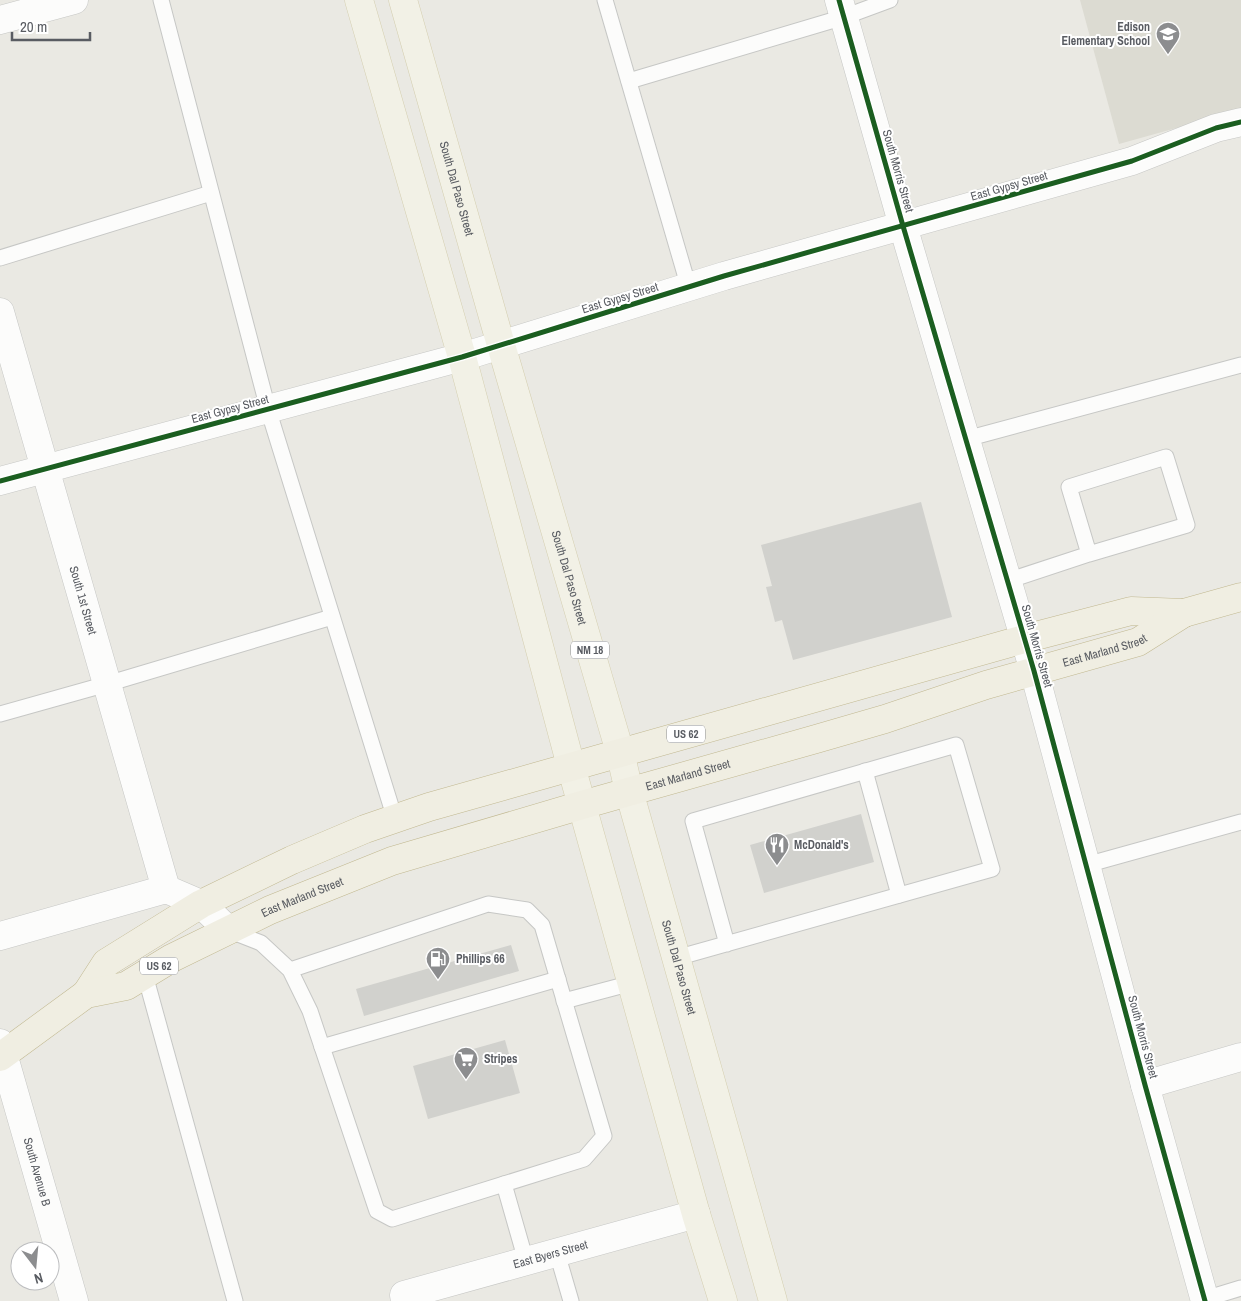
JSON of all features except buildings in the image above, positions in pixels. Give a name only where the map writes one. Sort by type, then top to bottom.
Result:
[{"type":"highway","name":"East Marland Street","points":[[228,930],[278,906],[392,862],[629,791],[884,719],[986,685],[1138,642],[1184,613],[1241,597]]},
{"type":"highway","name":"East Marland Street","points":[[200,904],[292,860],[395,818],[429,807],[1024,639],[1131,611],[1184,613]]},
{"type":"highway","name":"US 62","points":[[86,994],[106,963],[200,904]]},
{"type":"highway","name":"US 62","points":[[1,1051],[86,994],[126,986],[172,958],[228,930]]},
{"type":"main road","points":[[359,0],[462,358],[571,766],[696,1214],[723,1301]]},
{"type":"main road","name":"South Dal Paso Street","points":[[403,0],[501,346],[620,752],[629,791],[773,1301]]},
{"type":"street","points":[[0,20],[74,0]]},
{"type":"street","name":"South Morris Street","points":[[842,8],[903,226],[1034,671],[1205,1300]]},
{"type":"street","name":"East Gypsy Street","points":[[0,481],[462,358],[689,288],[1132,161],[1216,128],[1241,122]]},
{"type":"street","name":"South 1st Street","points":[[0,312],[166,889]]},
{"type":"street","points":[[0,936],[166,889],[200,904],[228,930]]},
{"type":"street","name":"South Avenue B","points":[[1,1051],[74,1301]]},
{"type":"street","points":[[1145,1085],[1241,1057]]},
{"type":"street","name":"East Byers Street","points":[[405,1298],[526,1261],[696,1214]]},
{"type":"lane","points":[[161,0],[268,409],[395,818]]},
{"type":"lane","points":[[605,0],[689,288]]},
{"type":"lane","points":[[629,81],[842,8],[890,0]]},
{"type":"lane","points":[[0,258],[211,193]]},
{"type":"lane","points":[[966,439],[1241,365]]},
{"type":"lane","points":[[1007,581],[1187,525],[1166,457],[1069,487],[1089,554]]},
{"type":"lane","points":[[0,714],[332,617]]},
{"type":"lane","points":[[676,958],[727,944],[992,869],[956,744],[693,821],[727,944]]},
{"type":"lane","points":[[865,771],[899,895]]},
{"type":"lane","points":[[1086,865],[1241,822]]},
{"type":"lane","points":[[228,930],[261,943],[290,970],[310,1011],[377,1211],[392,1219],[584,1159],[604,1136],[542,925],[527,910],[488,904],[290,970]]},
{"type":"lane","points":[[145,975],[235,1301]]},
{"type":"lane","points":[[322,1047],[558,979]]},
{"type":"lane","points":[[564,1001],[632,983]]},
{"type":"lane","points":[[504,1184],[526,1261]]},
{"type":"lane","points":[[557,1253],[571,1301]]},
{"type":"lane","points":[[1205,1300],[1241,1288]]},
{"type":"shaded area","name":"Edison Elementary School","points":[[1080,0],[1241,0],[1241,110],[1119,144]]},
{"type":"cycle path","points":[[839,0],[903,226],[1034,671],[1205,1301]]},
{"type":"cycle path","points":[[0,481],[462,357],[724,276],[1132,161],[1216,128],[1241,122]]},
{"type":"place","name":"Edison Elementary School","points":[[1168,55]]},
{"type":"place","name":"McDonald's","points":[[777,866]]},
{"type":"place","name":"Phillips 66","points":[[438,980]]},
{"type":"place","name":"Stripes","points":[[466,1080]]}]
